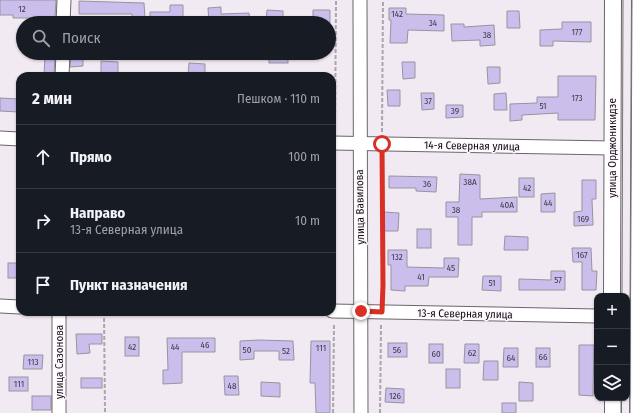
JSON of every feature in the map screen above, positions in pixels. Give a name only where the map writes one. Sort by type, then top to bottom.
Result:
[{"type":"main road","name":"улица Орджоникидзе","points":[[612,293],[614,0]]},
{"type":"main road","points":[[638,413],[641,152],[640,0]]},
{"type":"main road","points":[[613,401],[613,413]]},
{"type":"street","points":[[63,16],[64,0]]},
{"type":"street","name":"улица Вавилова","points":[[360,0],[359,143],[361,413]]},
{"type":"street","points":[[62,60],[62,72]]},
{"type":"street","points":[[0,138],[16,139]]},
{"type":"street","name":"14-я Северная улица","points":[[336,143],[612,148]]},
{"type":"street","points":[[0,306],[16,307]]},
{"type":"street","name":"13-я Северная улица","points":[[336,311],[594,316]]},
{"type":"street","name":"улица Сазонова","points":[[59,316],[59,413]]},
{"type":"path","points":[[336,0],[336,16]]},
{"type":"path","points":[[380,413],[383,285],[383,0]]},
{"type":"path","points":[[335,60],[335,72]]},
{"type":"path","points":[[104,316],[105,413]]},
{"type":"path","points":[[333,316],[333,413]]},
{"type":"building","points":[[0,0],[56,0],[55,16],[16,16],[16,18],[13,18],[13,15],[0,15]]},
{"type":"building","points":[[79,1],[144,3],[145,16],[132,16],[132,14],[79,14]]},
{"type":"building","points":[[170,5],[183,5],[183,16],[150,16],[150,12],[170,12]]},
{"type":"building","points":[[221,7],[221,14],[249,13],[249,16],[209,16],[208,8]]},
{"type":"building","points":[[389,8],[406,8],[406,14],[444,15],[444,31],[408,30],[407,43],[390,43],[391,20],[389,20]]},
{"type":"building","points":[[267,10],[283,11],[283,16],[267,16]]},
{"type":"building","points":[[313,10],[330,10],[330,16],[313,16]]},
{"type":"building","points":[[507,11],[519,11],[520,28],[507,28]]},
{"type":"building","points":[[562,22],[591,22],[591,42],[553,41],[553,46],[540,46],[540,30],[562,29]]},
{"type":"building","points":[[451,24],[464,24],[464,27],[494,25],[495,45],[480,46],[480,40],[452,41]]},
{"type":"building","points":[[45,60],[55,60],[54,72],[44,72]]},
{"type":"building","points":[[70,60],[83,60],[83,66],[70,67]]},
{"type":"building","points":[[269,60],[288,60],[288,63],[269,63]]},
{"type":"building","points":[[101,61],[118,62],[118,72],[101,72]]},
{"type":"building","points":[[402,62],[415,62],[415,78],[403,79]]},
{"type":"building","points":[[189,63],[205,64],[205,72],[188,72]]},
{"type":"building","points":[[487,67],[500,67],[500,83],[488,84]]},
{"type":"building","points":[[558,76],[596,76],[595,120],[558,120],[558,113],[522,115],[522,120],[510,121],[510,104],[537,103],[537,97],[558,97]]},
{"type":"building","points":[[387,90],[400,90],[400,106],[388,106]]},
{"type":"building","points":[[421,93],[434,93],[434,109],[422,110]]},
{"type":"building","points":[[506,93],[507,110],[494,110],[494,94]]},
{"type":"building","points":[[0,98],[16,99],[16,112],[0,111]]},
{"type":"building","points":[[446,105],[463,105],[463,117],[446,118]]},
{"type":"building","points":[[460,174],[480,175],[480,199],[517,197],[517,212],[482,212],[482,217],[472,217],[472,245],[458,245],[458,217],[446,217],[446,202],[459,202]]},
{"type":"building","points":[[389,176],[437,177],[436,192],[416,191],[416,188],[389,188]]},
{"type":"building","points":[[519,178],[534,178],[534,197],[519,197]]},
{"type":"building","points":[[582,180],[596,180],[596,199],[592,199],[593,225],[574,226],[574,212],[582,211]]},
{"type":"building","points":[[555,193],[555,212],[541,212],[541,194]]},
{"type":"building","points":[[384,212],[399,213],[398,231],[384,231]]},
{"type":"building","points":[[417,229],[431,229],[431,248],[417,248]]},
{"type":"building","points":[[505,236],[528,237],[528,250],[504,250]]},
{"type":"building","points":[[572,248],[591,248],[592,271],[597,271],[596,290],[582,290],[582,262],[573,262]]},
{"type":"building","points":[[388,250],[407,250],[407,267],[444,268],[444,258],[459,258],[458,277],[429,277],[428,286],[405,286],[405,291],[391,290],[391,265],[388,265]]},
{"type":"building","points":[[8,263],[16,263],[16,278],[8,278]]},
{"type":"building","points":[[551,271],[565,271],[565,290],[519,290],[519,279],[551,280]]},
{"type":"building","points":[[483,276],[501,276],[501,291],[482,290]]},
{"type":"building","points":[[76,334],[102,334],[102,344],[89,344],[90,353],[77,354]]},
{"type":"building","points":[[125,337],[139,337],[139,356],[125,356]]},
{"type":"building","points":[[167,338],[215,338],[215,352],[182,352],[182,383],[163,384],[163,370],[168,370]]},
{"type":"building","points":[[240,341],[293,341],[294,360],[279,360],[279,351],[254,351],[254,359],[240,360]]},
{"type":"building","points":[[311,341],[330,341],[330,413],[316,413],[315,383],[310,383]]},
{"type":"building","points":[[388,343],[407,343],[407,357],[388,357]]},
{"type":"building","points":[[429,344],[443,344],[443,363],[429,363]]},
{"type":"building","points":[[465,344],[479,344],[479,363],[464,363]]},
{"type":"building","points":[[579,345],[594,345],[593,396],[579,395]]},
{"type":"building","points":[[504,348],[518,348],[518,367],[503,367]]},
{"type":"building","points":[[536,348],[550,348],[550,367],[536,367]]},
{"type":"building","points":[[24,355],[43,355],[42,369],[23,369]]},
{"type":"building","points":[[484,361],[498,361],[498,380],[483,380]]},
{"type":"building","points":[[446,369],[460,369],[460,388],[446,388]]},
{"type":"building","points":[[224,376],[238,376],[239,395],[225,395]]},
{"type":"building","points":[[9,377],[28,377],[28,391],[9,391]]},
{"type":"building","points":[[81,378],[102,378],[102,388],[81,388]]},
{"type":"building","points":[[261,382],[280,383],[280,397],[261,396]]},
{"type":"building","points":[[519,382],[533,383],[533,401],[519,401]]},
{"type":"building","points":[[386,388],[404,389],[404,403],[385,402]]},
{"type":"building","points":[[32,396],[51,396],[51,410],[32,410]]},
{"type":"building","points":[[502,403],[516,403],[516,413],[502,413]]},
{"type":"tram line","points":[[622,293],[623,0]]},
{"type":"tram line","points":[[630,413],[632,0]]},
{"type":"tram line","points":[[621,401],[621,413]]},
{"type":"route","points":[[361,311],[382,312],[382,144]]}]
